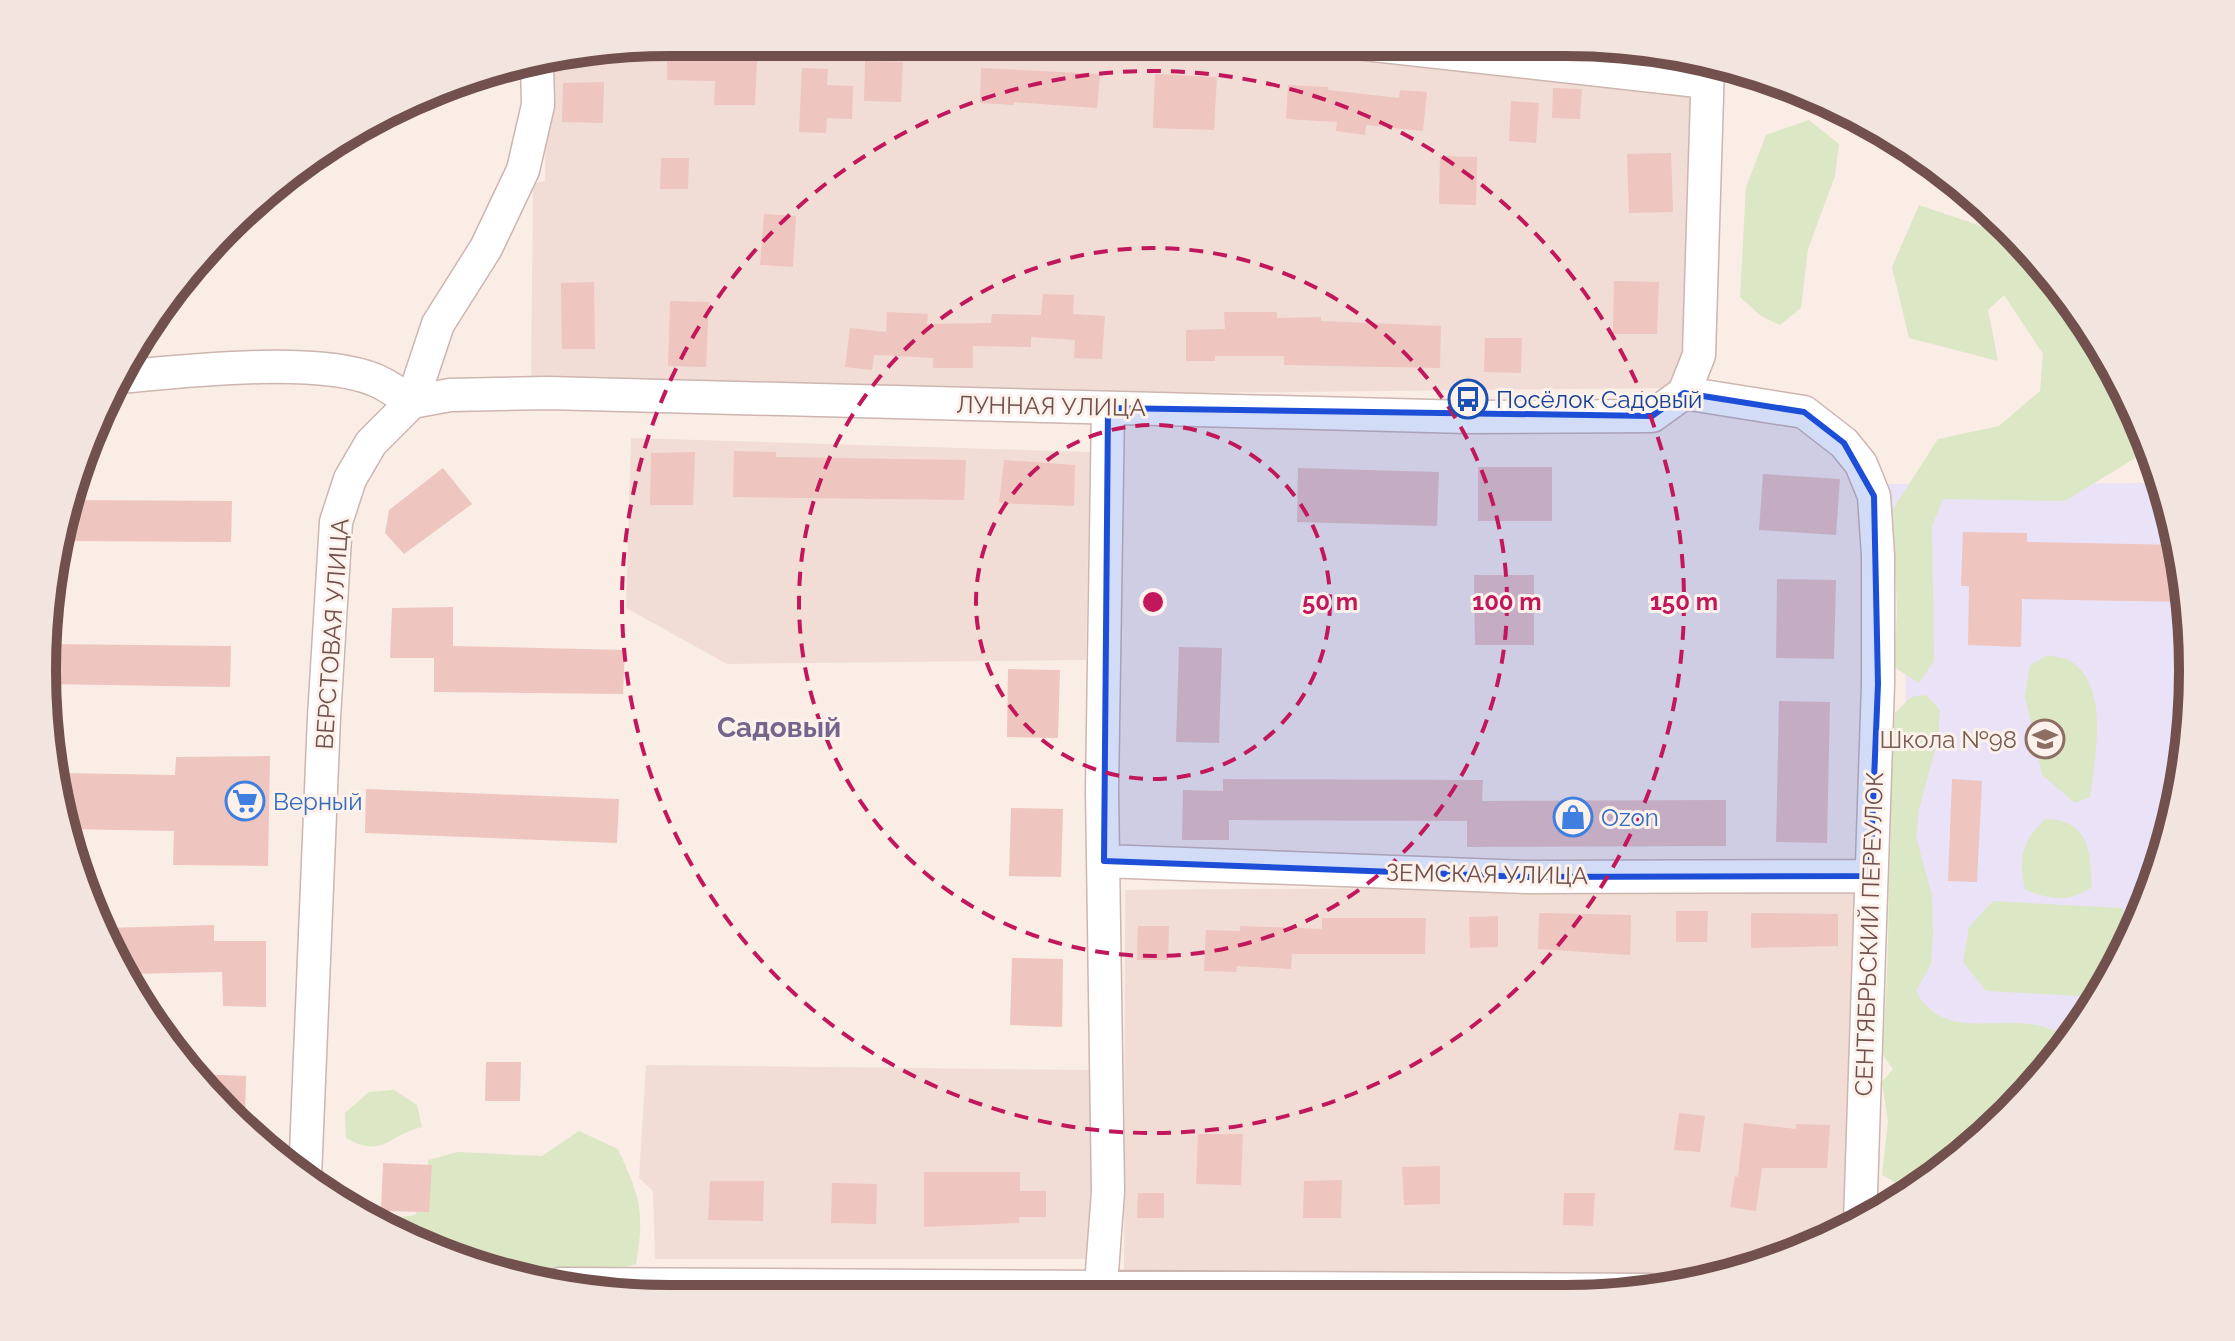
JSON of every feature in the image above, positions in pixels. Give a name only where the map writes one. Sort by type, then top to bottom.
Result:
[{"type":"street","points":[[1509,56],[1705,73]]},
{"type":"street","points":[[131,376],[295,367],[344,371],[376,380],[412,402],[438,324],[486,248],[523,170],[538,105],[537,71]]},
{"type":"street","points":[[1684,393],[1699,355],[1708,73]]},
{"type":"street","name":"ЛУННАЯ УЛИЦА","points":[[412,402],[450,395],[547,393],[1454,417],[1652,416],[1684,393]]},
{"type":"street","name":"СЕНТЯБРЬСКИЙ ПЕРЕУЛОК","points":[[1684,393],[1804,412],[1844,443],[1861,464],[1874,496],[1878,555],[1878,684],[1860,1209]]},
{"type":"street","name":"ВЕРСТОВАЯ УЛИЦА","points":[[306,1165],[324,717],[336,522],[350,479],[371,443],[412,402]]},
{"type":"street","points":[[1101,1285],[1108,1192],[1103,586],[1108,408]]},
{"type":"street","name":"ЗЕМСКАЯ УЛИЦА","points":[[1104,861],[1526,877],[1870,876]]},
{"type":"highlighted area","points":[[1684,393],[1804,412],[1844,443],[1874,496],[1878,684],[1870,876],[1526,877],[1104,861],[1108,408],[1652,416]]},
{"type":"shaded area","points":[[1386,56],[1694,87],[1689,359],[1679,360],[1678,388],[1086,394],[531,378],[533,184],[545,181],[546,69],[630,57]]},
{"type":"shaded area","points":[[631,438],[1090,452],[1086,660],[727,664],[626,608]]},
{"type":"shaded area","name":"Школа №98","points":[[2149,483],[2158,511],[2174,590],[2178,630],[2178,711],[2167,790],[2146,868],[2116,942],[2097,978],[2046,1053],[1895,1050],[1906,684],[1886,484]]},
{"type":"shaded area","points":[[1516,887],[1861,889],[1851,1214],[1800,1238],[1724,1264],[1630,1281],[1124,1270],[1125,890]]},
{"type":"shaded area","points":[[646,1065],[1093,1070],[1092,1259],[655,1259],[653,1191],[639,1178]]},
{"type":"green space","points":[[1809,120],[1839,144],[1835,176],[1808,249],[1801,308],[1780,325],[1761,316],[1740,297],[1746,187],[1766,135]]},
{"type":"green space","points":[[1919,205],[1996,233],[2052,296],[2097,363],[2140,455],[2065,501],[1943,499],[1932,526],[1934,661],[1919,683],[1894,667],[1897,612],[1893,509],[1938,439],[1999,426],[2040,391],[2043,354],[2004,295],[1988,310],[1998,361],[1909,338],[1892,267]]},
{"type":"green space","points":[[2048,655],[2070,661],[2084,674],[2096,706],[2097,744],[2090,797],[2075,803],[2042,775],[2025,696],[2030,665]]},
{"type":"green space","points":[[1926,695],[1940,710],[1938,738],[1919,810],[1916,837],[1932,895],[1933,935],[1931,964],[1916,991],[1938,1015],[1951,1020],[2035,1025],[2061,1033],[2027,1076],[1970,1133],[1900,1185],[1882,1175],[1888,1122],[1882,1082],[1893,1069],[1882,1054],[1895,713],[1911,697]]},
{"type":"green space","points":[[2045,819],[2060,821],[2079,831],[2088,850],[2092,887],[2067,898],[2025,890],[2022,868],[2024,851],[2031,835]]},
{"type":"green space","points":[[1993,901],[2121,908],[2128,915],[2085,996],[1986,991],[1963,962],[1969,927]]},
{"type":"green space","points":[[394,1090],[417,1105],[422,1127],[377,1146],[358,1144],[346,1138],[345,1113],[369,1092]]},
{"type":"green space","points":[[579,1131],[618,1149],[639,1205],[636,1264],[598,1272],[551,1273],[473,1252],[391,1218],[415,1215],[427,1189],[428,1160],[458,1152],[542,1156]]},
{"type":"building","points":[[667,56],[691,56],[691,60],[757,60],[755,105],[714,105],[715,81],[667,80]]},
{"type":"building","points":[[865,61],[903,62],[901,102],[864,101]]},
{"type":"building","points":[[802,68],[828,69],[827,85],[853,86],[852,119],[827,118],[826,133],[799,132]]},
{"type":"building","points":[[981,68],[1100,74],[1097,108],[1014,102],[1014,105],[980,103]]},
{"type":"building","points":[[1155,74],[1217,77],[1214,130],[1153,128]]},
{"type":"building","points":[[604,82],[603,123],[562,122],[563,83]]},
{"type":"building","points":[[1288,85],[1328,87],[1328,90],[1399,98],[1400,90],[1427,92],[1423,131],[1366,125],[1365,135],[1336,131],[1337,122],[1286,119]]},
{"type":"building","points":[[1553,88],[1582,89],[1580,119],[1552,118]]},
{"type":"building","points":[[1511,101],[1539,103],[1536,143],[1509,141]]},
{"type":"building","points":[[1671,153],[1673,212],[1629,213],[1627,154]]},
{"type":"building","points":[[1440,156],[1477,157],[1476,205],[1439,204]]},
{"type":"building","points":[[661,158],[689,158],[688,189],[660,189]]},
{"type":"building","points":[[764,214],[796,216],[793,267],[760,265]]},
{"type":"building","points":[[1614,281],[1659,282],[1657,334],[1613,334]]},
{"type":"building","points":[[594,282],[595,349],[562,349],[561,283]]},
{"type":"building","points":[[1043,294],[1074,295],[1073,314],[1105,316],[1102,359],[1074,358],[1075,340],[1031,337],[1031,347],[973,346],[973,368],[933,368],[933,358],[874,355],[872,370],[845,367],[850,328],[886,332],[887,312],[928,314],[927,324],[991,323],[992,314],[1041,315]]},
{"type":"building","points":[[670,301],[709,302],[706,367],[668,366]]},
{"type":"building","points":[[1224,312],[1277,312],[1277,318],[1321,317],[1321,321],[1441,326],[1440,368],[1284,365],[1284,356],[1215,356],[1215,361],[1186,361],[1186,330],[1225,329]]},
{"type":"building","points":[[1485,338],[1522,338],[1521,373],[1484,372]]},
{"type":"building","points":[[734,451],[776,452],[776,457],[966,460],[964,500],[733,497]]},
{"type":"building","points":[[695,452],[693,505],[650,505],[651,453]]},
{"type":"building","points":[[1004,460],[1075,465],[1074,506],[999,503]]},
{"type":"building","points":[[1478,467],[1552,467],[1552,521],[1478,521]]},
{"type":"building","points":[[443,468],[472,504],[404,554],[385,533],[389,510]]},
{"type":"building","points":[[1298,468],[1439,472],[1437,526],[1297,522]]},
{"type":"building","points":[[1763,474],[1840,479],[1836,535],[1759,530]]},
{"type":"building","points":[[80,500],[232,501],[231,542],[70,541]]},
{"type":"building","points":[[1963,532],[2027,533],[2027,542],[2166,545],[2175,602],[2022,599],[2021,647],[1968,645],[1969,586],[1961,586]]},
{"type":"building","points":[[1474,575],[1534,575],[1534,645],[1475,645]]},
{"type":"building","points":[[1777,579],[1836,580],[1834,659],[1776,658]]},
{"type":"building","points":[[453,607],[453,646],[625,650],[623,694],[434,692],[434,658],[390,658],[392,608]]},
{"type":"building","points":[[57,644],[231,646],[230,687],[56,684]]},
{"type":"building","points":[[1179,647],[1222,648],[1219,743],[1176,742]]},
{"type":"building","points":[[1008,669],[1060,670],[1058,738],[1007,737]]},
{"type":"building","points":[[1779,701],[1830,702],[1827,843],[1776,842]]},
{"type":"building","points":[[270,756],[268,866],[173,865],[174,831],[77,829],[65,773],[175,775],[176,757]]},
{"type":"building","points":[[1223,779],[1483,780],[1482,801],[1726,800],[1726,846],[1467,847],[1467,821],[1229,820],[1229,840],[1182,840],[1183,790],[1223,791]]},
{"type":"building","points":[[1952,779],[1982,781],[1977,882],[1948,881]]},
{"type":"building","points":[[366,789],[619,799],[617,843],[365,833]]},
{"type":"building","points":[[1011,808],[1063,809],[1061,877],[1009,876]]},
{"type":"building","points":[[1676,911],[1708,911],[1707,942],[1676,942]]},
{"type":"building","points":[[1539,913],[1631,915],[1630,955],[1538,949]]},
{"type":"building","points":[[1751,913],[1838,914],[1838,946],[1751,948]]},
{"type":"building","points":[[1498,916],[1498,947],[1470,948],[1469,917]]},
{"type":"building","points":[[1322,918],[1426,918],[1425,954],[1292,954],[1291,969],[1237,966],[1236,972],[1204,971],[1206,930],[1240,931],[1240,926],[1322,929]]},
{"type":"building","points":[[214,925],[214,941],[266,941],[266,1007],[223,1006],[222,972],[136,974],[113,928]]},
{"type":"building","points":[[1138,926],[1169,926],[1168,960],[1137,960]]},
{"type":"building","points":[[1012,958],[1063,959],[1062,1027],[1010,1025]]},
{"type":"building","points":[[486,1062],[521,1062],[520,1101],[485,1101]]},
{"type":"building","points":[[207,1074],[246,1076],[245,1114]]},
{"type":"building","points":[[1679,1113],[1705,1116],[1700,1152],[1674,1150]]},
{"type":"building","points":[[1744,1123],[1796,1129],[1796,1124],[1830,1125],[1827,1168],[1762,1168],[1756,1211],[1730,1207],[1735,1176],[1738,1177]]},
{"type":"building","points":[[1198,1134],[1243,1134],[1241,1185],[1196,1184]]},
{"type":"building","points":[[383,1163],[432,1165],[429,1212],[381,1211]]},
{"type":"building","points":[[1440,1166],[1440,1204],[1404,1205],[1402,1167]]},
{"type":"building","points":[[924,1172],[1020,1172],[1020,1191],[1046,1191],[1046,1217],[1019,1217],[1019,1223],[924,1227]]},
{"type":"building","points":[[1342,1180],[1341,1218],[1303,1218],[1304,1181]]},
{"type":"building","points":[[710,1181],[764,1181],[763,1221],[708,1220]]},
{"type":"building","points":[[832,1183],[877,1184],[876,1224],[831,1223]]},
{"type":"building","points":[[1138,1193],[1164,1193],[1164,1218],[1137,1218]]},
{"type":"building","points":[[1564,1193],[1595,1193],[1593,1226],[1563,1225]]},
{"type":"place","name":"Посёлок Садовый","points":[[1468,399]]},
{"type":"place","name":"Школа №98","points":[[2045,739]]},
{"type":"place","name":"Верный","points":[[245,801]]},
{"type":"place","name":"Ozon","points":[[1573,817]]},
{"type":"district","name":"Садовый","points":[[779,727]]}]
